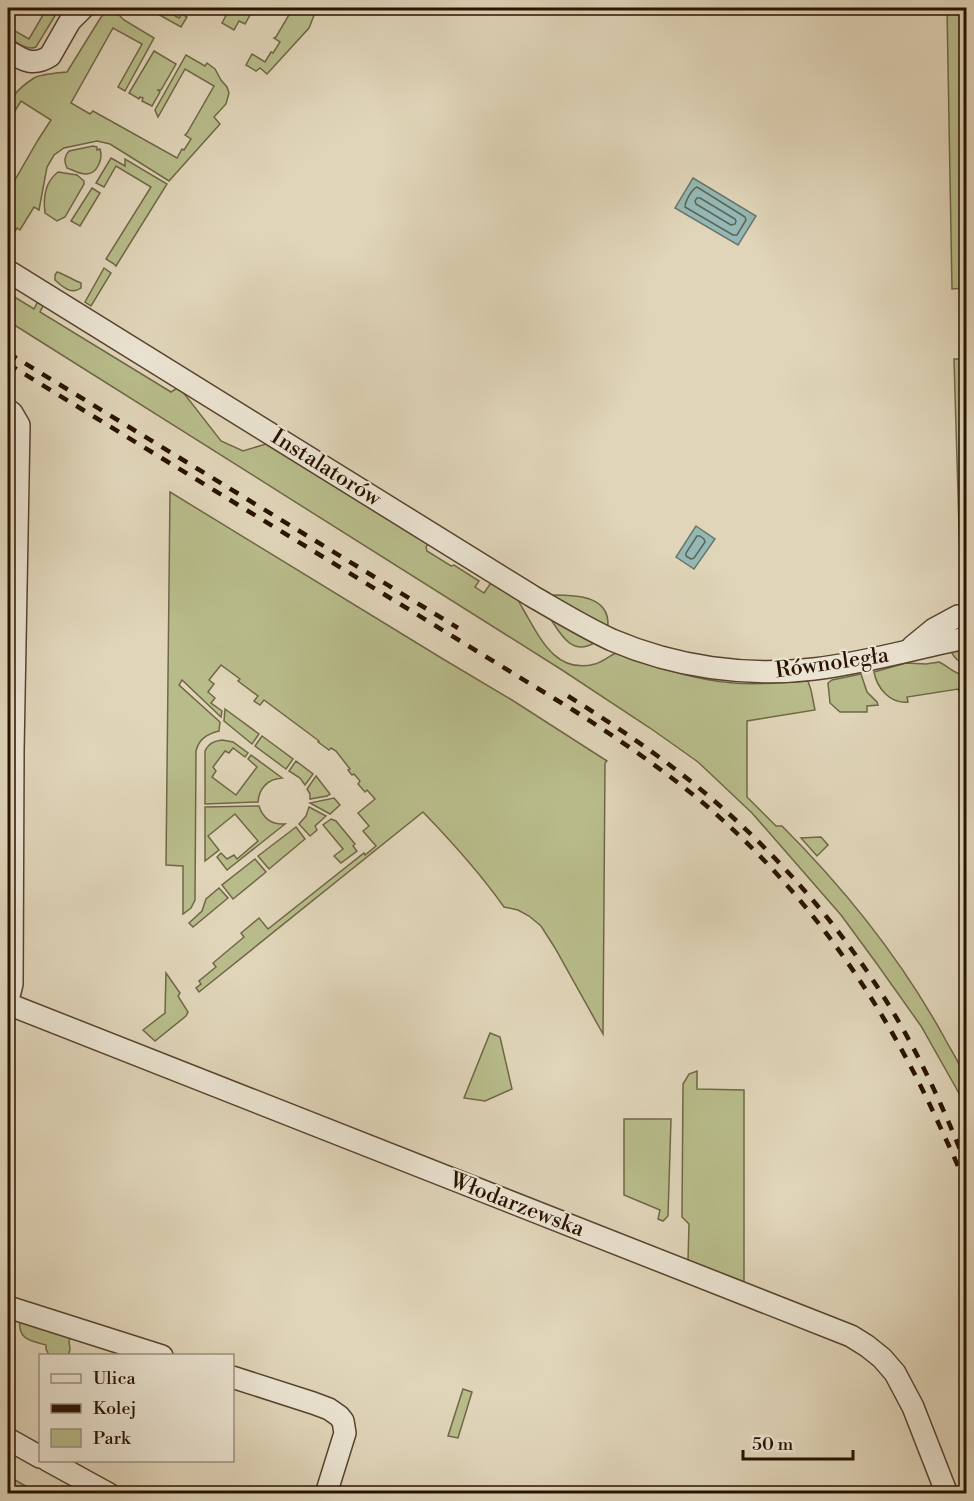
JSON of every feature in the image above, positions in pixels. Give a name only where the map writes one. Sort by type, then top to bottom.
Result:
[{"type":"street","points":[[8,51],[25,61],[37,62],[46,59],[70,21],[83,8]]},
{"type":"street","name":"Instalatorów","points":[[8,271],[532,596],[606,637],[652,654]]},
{"type":"street","points":[[8,1000],[12,984],[13,417]]},
{"type":"street","points":[[962,607],[959,624],[966,637]]},
{"type":"street","name":"Równoległa","points":[[906,652],[962,607]]},
{"type":"street","name":"Równoległa","points":[[652,654],[718,669],[760,672],[816,669],[906,652],[966,637]]},
{"type":"street","name":"Włodarzewska","points":[[8,1005],[851,1336],[882,1358],[895,1373],[913,1407],[947,1494]]},
{"type":"street","points":[[8,1307],[156,1354]]},
{"type":"street","points":[[234,1378],[329,1409],[343,1421],[345,1433],[326,1494]]},
{"type":"street","points":[[8,1439],[39,1456]]},
{"type":"street","points":[[49,1462],[109,1494]]},
{"type":"green space","points":[[47,8],[63,8],[56,14],[36,47],[25,47],[8,37],[8,27],[29,39]]},
{"type":"green space","points":[[112,8],[124,20],[154,38],[125,91],[118,87],[142,44],[113,28],[71,103],[90,114],[93,111],[177,158],[191,139],[185,135],[214,86],[185,69],[158,117],[155,110],[186,55],[205,66],[207,63],[215,69],[227,87],[229,93],[226,104],[214,117],[220,124],[169,181],[110,144],[97,141],[64,148],[54,155],[47,167],[39,210],[34,207],[20,230],[17,228],[8,244],[8,192],[51,120],[21,101],[8,122],[11,101],[22,86],[34,78],[67,72],[101,17]]},
{"type":"green space","points":[[147,8],[161,8],[179,18],[182,14],[187,17],[181,27]]},
{"type":"green space","points":[[230,8],[254,8],[245,24],[239,21],[234,30],[222,23]]},
{"type":"green space","points":[[293,8],[316,10],[309,28],[267,74],[260,68],[256,71],[246,65],[252,54],[265,62],[271,52],[273,53],[280,42],[274,38]]},
{"type":"green space","points":[[947,8],[961,8],[963,152],[961,165],[965,288],[952,289]]},
{"type":"green space","points":[[154,51],[176,64],[161,90],[158,90],[160,92],[152,106],[142,101],[143,98],[139,99],[129,93]]},
{"type":"green space","points":[[97,147],[97,150],[100,149],[101,153],[99,164],[94,171],[85,174],[67,168],[65,159],[69,151]]},
{"type":"green space","points":[[111,158],[125,166],[125,159],[167,184],[116,266],[106,259],[151,187],[116,166],[104,187],[96,183]]},
{"type":"green space","points":[[58,172],[77,175],[84,181],[84,184],[65,217],[57,221],[45,213],[44,202],[48,185]]},
{"type":"green space","points":[[92,188],[100,193],[80,226],[71,221]]},
{"type":"green space","points":[[104,268],[111,273],[91,306],[85,302]]},
{"type":"green space","points":[[57,272],[81,283],[81,288],[74,291],[64,287],[55,280]]},
{"type":"green space","points":[[8,293],[34,309],[39,299],[45,302],[40,312],[171,392],[179,387],[221,441],[243,451],[266,444],[428,544],[427,551],[479,581],[475,587],[484,593],[493,580],[506,587],[516,596],[535,631],[550,651],[569,664],[581,666],[595,664],[616,653],[703,679],[742,684],[808,681],[815,710],[747,721],[747,797],[776,826],[782,826],[828,875],[850,900],[909,980],[960,1065],[967,1085],[966,1110],[921,1026],[841,915],[752,813],[698,762],[562,670],[8,321]]},
{"type":"green space","points":[[954,359],[965,359],[966,539],[960,562]]},
{"type":"green space","points":[[170,492],[512,700],[607,761],[605,763],[603,1034],[541,926],[518,910],[504,907],[465,858],[423,812],[199,992],[196,988],[201,984],[199,981],[216,967],[213,963],[244,937],[241,933],[259,918],[268,929],[376,846],[363,831],[369,826],[358,813],[375,799],[358,784],[360,781],[348,770],[350,769],[336,751],[331,748],[329,750],[264,700],[260,705],[254,701],[258,696],[221,665],[209,680],[214,684],[208,692],[215,698],[211,703],[222,711],[221,717],[182,680],[179,685],[220,722],[219,731],[204,738],[196,751],[195,900],[191,908],[183,914],[183,866],[166,865]]},
{"type":"green space","points":[[551,595],[579,596],[596,602],[607,615],[608,625],[604,627]]},
{"type":"green space","points":[[550,618],[594,643],[579,647],[573,645],[563,637]]},
{"type":"green space","points":[[949,647],[959,649],[966,655],[966,664],[955,658]]},
{"type":"green space","points":[[939,662],[966,676],[966,698],[964,698],[964,693],[960,694],[958,689],[907,697],[908,702],[901,702],[885,694],[874,672],[906,663]]},
{"type":"green space","points":[[861,674],[867,692],[878,705],[867,706],[867,712],[840,712],[830,703],[828,683],[832,680]]},
{"type":"green space","points":[[225,709],[259,734],[252,744],[224,721]]},
{"type":"green space","points":[[262,736],[293,759],[286,769],[255,746]]},
{"type":"green space","points":[[222,740],[233,742],[248,753],[245,757],[233,748],[229,753],[225,751],[213,767],[216,771],[212,777],[236,795],[257,767],[248,759],[251,755],[282,778],[272,780],[265,785],[260,792],[258,802],[205,804],[205,751],[212,743]]},
{"type":"green space","points":[[296,761],[313,774],[305,785],[300,778],[289,771]]},
{"type":"green space","points":[[316,776],[330,794],[310,799],[307,789]]},
{"type":"green space","points":[[334,798],[340,805],[330,814],[310,803]]},
{"type":"green space","points":[[259,806],[268,820],[285,824],[227,870],[217,857],[221,853],[227,859],[234,855],[237,859],[258,841],[235,814],[208,836],[219,850],[205,861],[205,807]]},
{"type":"green space","points":[[309,807],[326,816],[315,826],[317,830],[310,836],[299,824],[306,816]]},
{"type":"green space","points":[[331,819],[336,821],[355,844],[353,846],[357,851],[341,863],[334,856],[343,849],[323,825]]},
{"type":"green space","points":[[296,827],[305,839],[269,869],[258,856]]},
{"type":"green space","points":[[821,837],[828,845],[817,856],[801,838]]},
{"type":"green space","points":[[255,859],[266,872],[233,899],[222,885]]},
{"type":"green space","points":[[219,888],[228,898],[193,927],[189,923],[202,911],[206,899]]},
{"type":"green space","points":[[166,973],[180,993],[178,996],[188,1012],[155,1041],[143,1030],[165,1013]]},
{"type":"green space","points":[[490,1033],[500,1037],[512,1089],[485,1101],[464,1098]]},
{"type":"green space","points":[[697,1071],[697,1089],[744,1090],[744,1282],[688,1260],[689,1224],[682,1217],[683,1084],[689,1074]]},
{"type":"green space","points":[[624,1119],[671,1119],[668,1216],[663,1221],[658,1219],[660,1210],[624,1195]]},
{"type":"green space","points":[[20,1319],[72,1335],[69,1341],[68,1354],[48,1354],[46,1345],[26,1338],[20,1326]]},
{"type":"green space","points":[[463,1389],[472,1392],[458,1438],[448,1436]]},
{"type":"green space","points":[[8,1476],[38,1493],[8,1493]]},
{"type":"green space","points":[[838,1488],[838,1493],[755,1493],[755,1490]]},
{"type":"water","points":[[693,178],[756,216],[738,245],[675,208]]},
{"type":"water","points":[[696,526],[715,539],[694,569],[676,557]]},
{"type":"railway","points":[[8,353],[458,628]]},
{"type":"railway","points":[[8,364],[573,710],[639,754],[702,802],[774,871],[837,948],[891,1031],[915,1075],[966,1186]]},
{"type":"railway","points":[[568,696],[638,742],[705,793],[764,847],[819,907],[867,971],[889,1005],[925,1070],[966,1164]]}]
